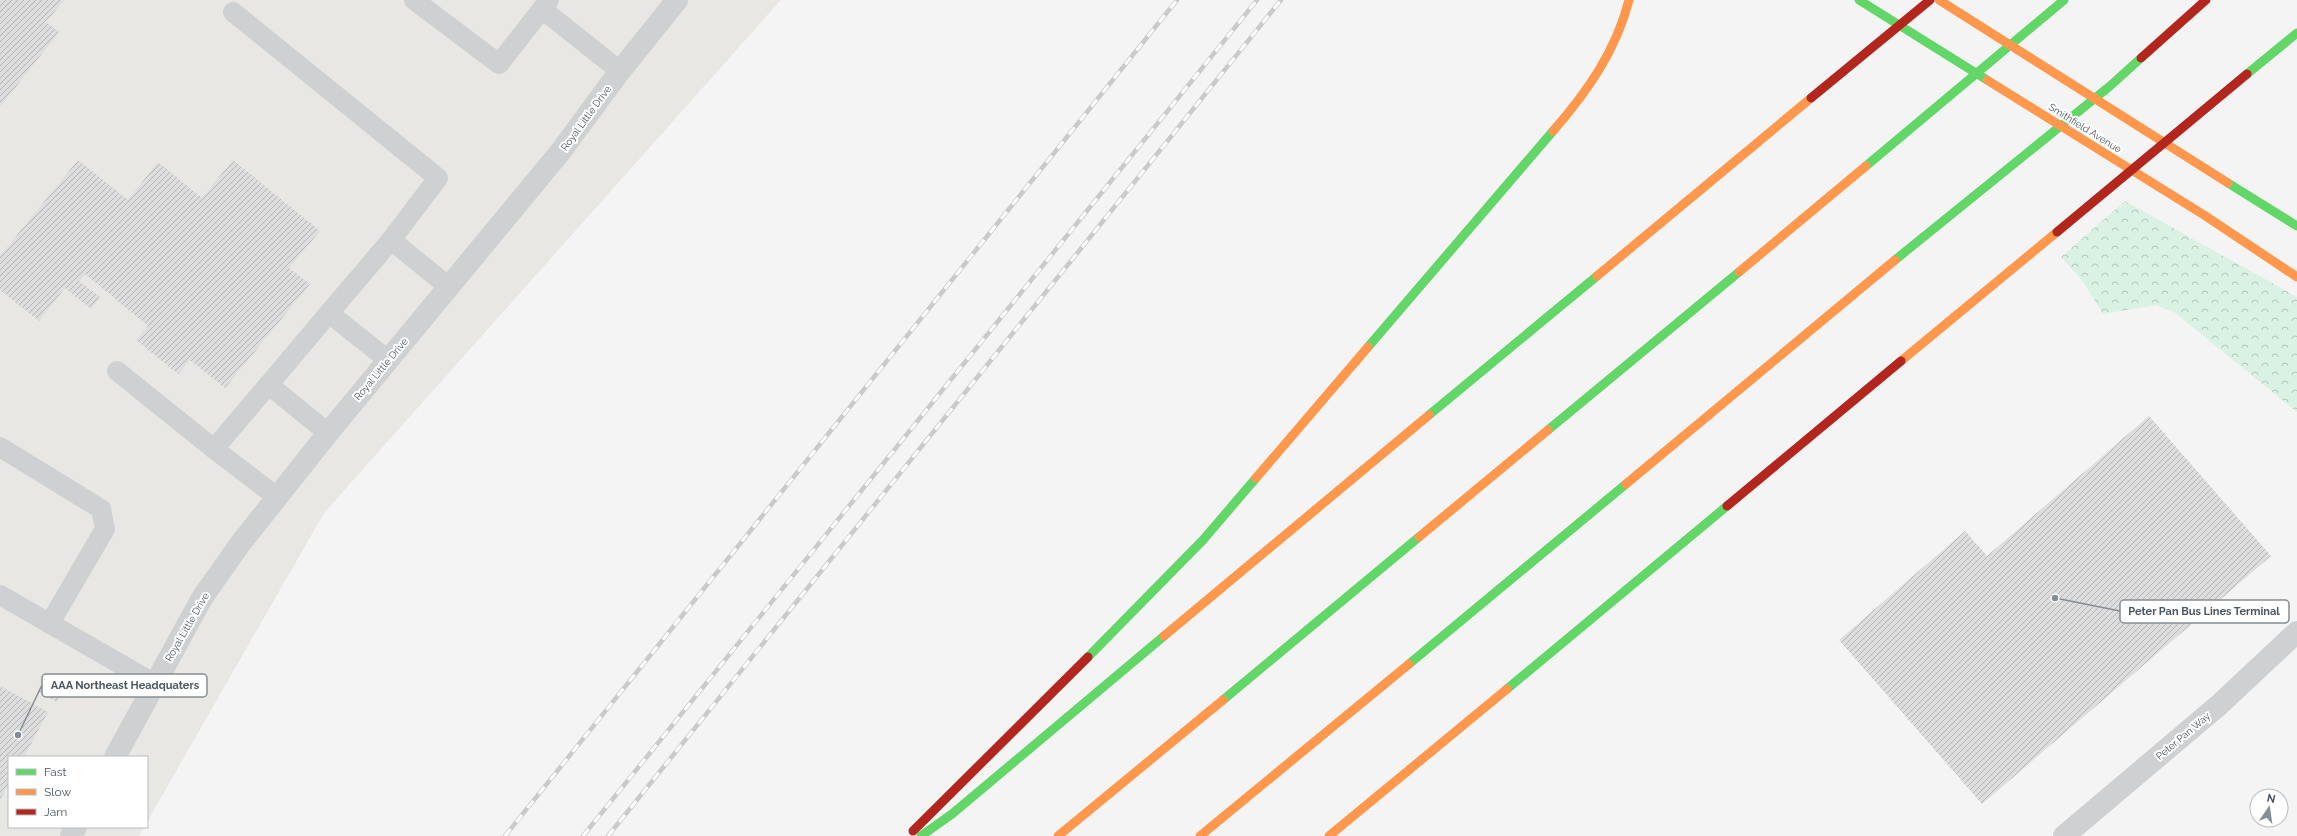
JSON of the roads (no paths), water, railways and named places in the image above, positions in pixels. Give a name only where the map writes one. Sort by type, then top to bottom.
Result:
[{"type":"main road","points":[[908,836],[940,802],[1134,612],[1234,504],[1572,109],[1601,71],[1613,50],[1629,0]]},
{"type":"main road","name":"Smithfield Avenue","points":[[1859,0],[2204,215],[2297,277]]},
{"type":"main road","points":[[921,836],[952,814],[1248,564],[1930,0]]},
{"type":"main road","points":[[1939,0],[2297,226]]},
{"type":"main road","points":[[1058,836],[1706,300],[2064,0]]},
{"type":"main road","points":[[1200,836],[1463,620],[1895,260],[2110,86],[2206,0]]},
{"type":"main road","points":[[1329,836],[2297,33]]},
{"type":"street","name":"Royal Little Drive","points":[[116,756],[202,598],[240,544],[328,433],[561,151],[620,71],[676,0]]},
{"type":"street","name":"Peter Pan Way","points":[[2064,836],[2219,705],[2297,632]]},
{"type":"lane","points":[[414,0],[499,64],[545,5],[620,71]]},
{"type":"lane","points":[[214,449],[391,240],[438,178],[233,12]]},
{"type":"lane","points":[[391,240],[449,287]]},
{"type":"lane","points":[[329,313],[388,360]]},
{"type":"lane","points":[[117,371],[214,449],[277,497]]},
{"type":"lane","points":[[269,385],[328,433]]},
{"type":"lane","points":[[0,447],[101,509],[105,529],[50,624]]},
{"type":"lane","points":[[0,595],[155,684]]},
{"type":"railway","points":[[505,836],[1177,0]]},
{"type":"railway","points":[[583,836],[1257,0]]},
{"type":"railway","points":[[608,836],[1281,0]]},
{"type":"place","name":"Peter Pan Bus Lines Terminal","points":[[2055,598]]},
{"type":"place","name":"AAA Northeast Headquaters","points":[[18,735]]}]
